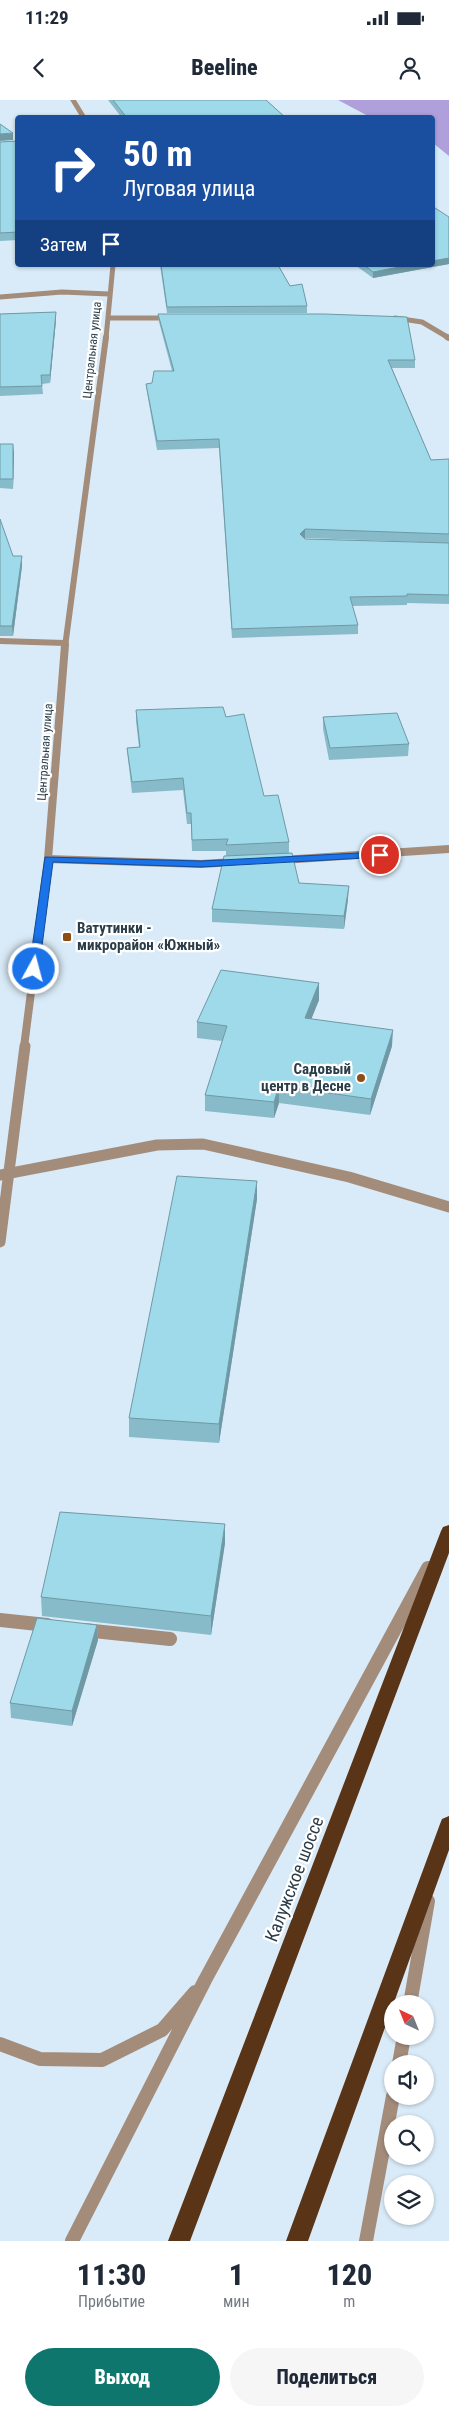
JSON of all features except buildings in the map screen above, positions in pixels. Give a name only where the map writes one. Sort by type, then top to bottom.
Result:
[{"type":"highway","name":"Калужское шоссе","points":[[180,2241],[449,1531]]},
{"type":"highway","points":[[297,2241],[449,1824]]},
{"type":"street","points":[[73,100],[82,115]]},
{"type":"street","name":"Центральная улица","points":[[0,1242],[5,1174],[48,859],[65,643],[109,318],[109,294],[113,267]]},
{"type":"street","points":[[0,297],[62,292],[109,294]]},
{"type":"street","points":[[384,316],[422,322],[449,338]]},
{"type":"street","points":[[109,318],[178,318]]},
{"type":"street","points":[[0,641],[65,643]]},
{"type":"street","points":[[277,860],[449,849]]},
{"type":"street","points":[[48,859],[201,864],[249,862]]},
{"type":"street","points":[[5,1174],[157,1145],[203,1144],[349,1177],[449,1207]]},
{"type":"street","points":[[72,2241],[205,1980],[449,1531]]},
{"type":"street","points":[[0,1620],[56,1626]]},
{"type":"street","points":[[75,1629],[170,1639]]},
{"type":"street","points":[[412,1995],[436,1860]]},
{"type":"street","points":[[0,2044],[40,2058],[102,2060],[162,2030],[205,1980]]},
{"type":"street","points":[[366,2241],[391,2105]]},
{"type":"shaded area","points":[[338,100],[449,100],[449,156],[435,145],[435,115],[366,115]]},
{"type":"place","name":"Ватутинки - микрорайон «Южный»","points":[[67,937]]},
{"type":"place","name":"Садовый центр в Десне","points":[[361,1078]]},
{"type":"route","points":[[34,969],[48,859],[201,864],[380,855]]}]
